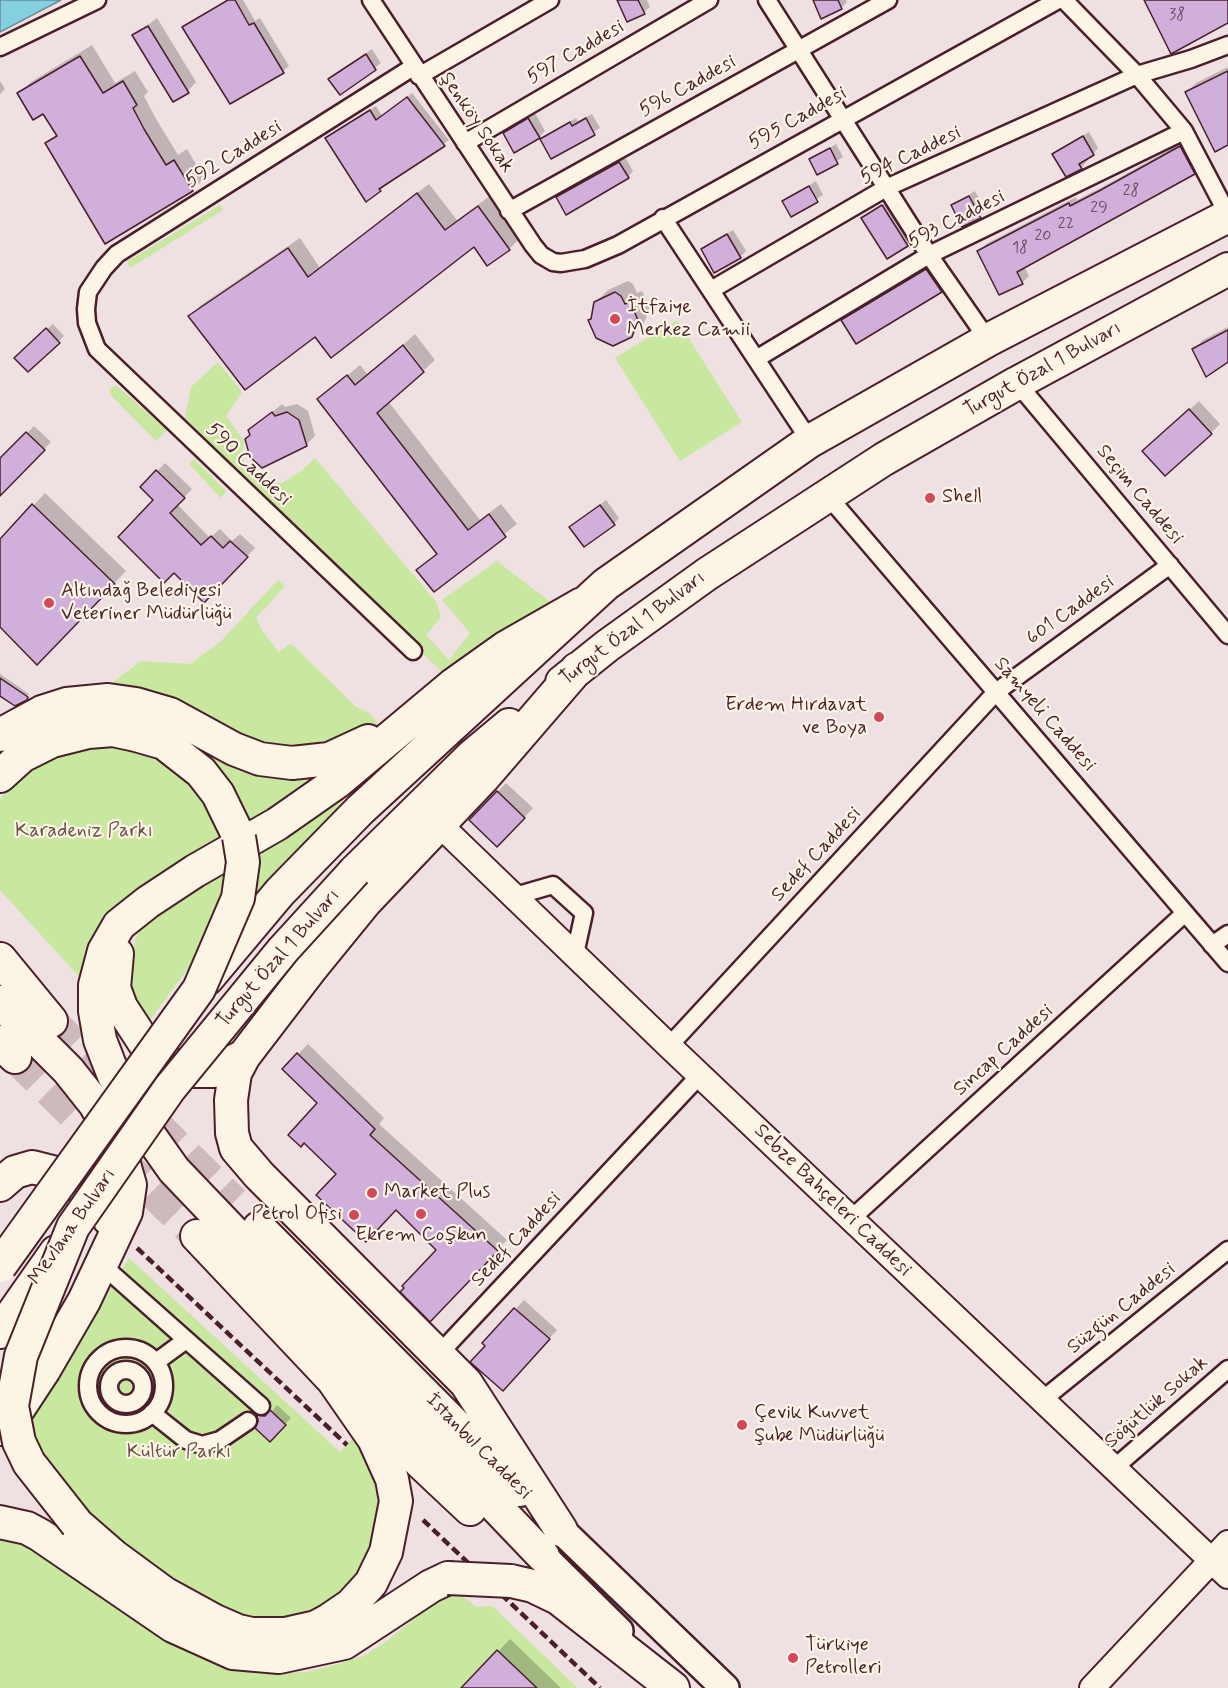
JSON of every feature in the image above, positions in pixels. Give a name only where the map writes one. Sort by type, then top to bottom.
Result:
[{"type":"highway","name":"Turgut Özal 1 Bulvarı","points":[[409,719],[505,648],[582,604],[810,441],[988,340],[1228,216]]},
{"type":"highway","name":"Turgut Özal 1 Bulvarı","points":[[146,1122],[170,1088],[276,959],[355,871],[473,755],[578,669],[707,574],[884,459],[1017,383],[1228,269]]},
{"type":"highway","name":"Turgut Özal 1 Bulvarı","points":[[124,1094],[199,989],[280,892],[360,810],[582,604]]},
{"type":"highway","points":[[561,1530],[466,1383],[259,1175],[236,1148],[232,1133],[231,1100],[235,1073],[244,1056],[366,901],[439,824],[578,669]]},
{"type":"highway","points":[[0,735],[42,712],[67,704],[108,700],[136,704],[170,714],[234,749],[260,759],[292,763],[329,759],[409,719]]},
{"type":"highway","points":[[409,719],[337,782],[286,818],[195,871],[148,902],[119,925],[104,951],[95,985],[95,1011],[100,1040],[114,1076],[140,1122],[174,1170],[543,1557]]},
{"type":"highway","points":[[0,777],[22,756],[52,741],[88,732],[113,730],[164,743],[201,772],[218,794],[239,837],[243,862],[238,898],[199,989]]},
{"type":"highway","points":[[148,902],[119,947],[116,961],[114,988],[131,1025],[147,1047],[174,1067],[193,1071],[214,1071],[244,1056]]},
{"type":"highway","points":[[0,960],[51,1021],[0,969]]},
{"type":"highway","points":[[0,1002],[77,1080],[95,1104],[119,1147],[130,1185],[126,1212],[101,1264],[44,1370],[17,1411],[0,1429]]},
{"type":"highway","name":"Mevlana Bulvarı","points":[[0,1266],[124,1094]]},
{"type":"highway","name":"Mevlana Bulvarı","points":[[0,1332],[146,1122]]},
{"type":"highway","points":[[0,1185],[15,1172],[32,1167],[52,1172],[88,1190],[106,1209],[110,1224],[101,1264]]},
{"type":"highway","name":"İstanbul Caddesi","points":[[234,1203],[561,1530]]},
{"type":"highway","points":[[74,1227],[16,1370],[12,1406],[19,1442],[29,1463],[77,1524],[115,1557],[164,1593],[207,1618],[238,1631],[252,1634],[285,1634],[316,1627],[329,1620],[351,1605],[371,1583],[386,1552],[396,1501],[392,1479],[378,1448],[333,1380]]},
{"type":"highway","points":[[197,1236],[333,1380],[493,1530],[543,1557]]},
{"type":"highway","points":[[0,1522],[27,1528],[40,1535],[172,1626],[233,1653],[279,1657],[344,1643],[431,1586],[448,1578],[477,1578],[511,1581],[533,1586],[558,1598],[673,1688]]},
{"type":"main road","name":"İstanbul Caddesi","points":[[561,1530],[725,1688]]},
{"type":"main road","points":[[543,1557],[678,1688]]},
{"type":"street","points":[[0,47],[97,0]]},
{"type":"street","name":"Şenköy Sokak","points":[[371,0],[509,211],[533,245],[553,262]]},
{"type":"street","name":"592 Caddesi","points":[[88,292],[104,267],[117,254],[416,71],[550,0]]},
{"type":"street","name":"597 Caddesi","points":[[465,143],[709,0]]},
{"type":"street","points":[[766,0],[929,255],[988,340]]},
{"type":"street","name":"596 Caddesi","points":[[509,211],[888,0]]},
{"type":"street","name":"595 Caddesi","points":[[553,262],[585,259],[618,244],[1058,0]]},
{"type":"street","points":[[1064,0],[1137,75],[1184,131],[1228,216]]},
{"type":"street","name":"594 Caddesi","points":[[711,290],[886,188],[1137,75],[1228,45]]},
{"type":"street","name":"593 Caddesi","points":[[756,359],[929,255],[1184,131]]},
{"type":"street","points":[[663,218],[810,441]]},
{"type":"street","name":"590 Caddesi","points":[[88,292],[87,323],[97,349],[413,651]]},
{"type":"street","name":"Seçim Caddesi","points":[[1017,383],[1228,635]]},
{"type":"street","name":"Samyeli Caddesi","points":[[827,495],[1228,963]]},
{"type":"street","name":"601 Caddesi","points":[[996,692],[1170,565]]},
{"type":"street","name":"Sedef Caddesi","points":[[669,1046],[996,692]]},
{"type":"street","name":"Sebze Bahçeleri Caddesi","points":[[439,824],[1113,1469],[1222,1559]]},
{"type":"street","points":[[515,896],[554,885],[584,913],[574,954]]},
{"type":"street","name":"Sincap Caddesi","points":[[851,1219],[1185,913]]},
{"type":"street","points":[[1212,945],[1228,934]]},
{"type":"street","name":"Sedef Caddesi","points":[[438,1355],[700,1076]]},
{"type":"street","name":"Süzgün Caddesi","points":[[1041,1401],[1228,1250]]},
{"type":"street","points":[[101,1264],[261,1406]]},
{"type":"street","points":[[140,1376],[158,1365],[186,1341]]},
{"type":"street","points":[[134,1348],[142,1351],[158,1365],[163,1377],[163,1394],[148,1416],[121,1424],[106,1418],[95,1408],[90,1398],[88,1381],[94,1364],[108,1353],[116,1349],[134,1348]]},
{"type":"street","points":[[108,1353],[117,1372]]},
{"type":"street","points":[[130,1370],[140,1376],[143,1392],[135,1402],[120,1403],[111,1396],[109,1385],[117,1372],[130,1370]]},
{"type":"street","name":"Söğütlük Sokak","points":[[1113,1469],[1228,1370]]},
{"type":"street","points":[[95,1408],[111,1396]]},
{"type":"street","points":[[135,1402],[148,1416],[186,1440],[202,1445],[220,1440],[248,1421]]},
{"type":"street","points":[[1092,1688],[1222,1559]]},
{"type":"green space","points":[[220,205],[223,210],[130,268],[127,262]]},
{"type":"green space","points":[[677,320],[742,422],[680,461],[615,358]]},
{"type":"green space","points":[[218,362],[242,392],[226,416],[244,441],[242,456],[246,468],[260,482],[282,483],[301,471],[315,458],[437,603],[441,618],[426,635],[449,660],[470,633],[442,600],[497,561],[553,604],[447,677],[185,418],[191,387]]},
{"type":"green space","points":[[116,385],[167,430],[156,441],[110,394],[110,389]]},
{"type":"green space","points":[[194,459],[226,491],[221,498],[189,464]]},
{"type":"green space","points":[[278,580],[285,586],[256,618],[263,632],[279,652],[291,643],[356,707],[368,712],[381,727],[341,746],[283,750],[255,744],[174,699],[145,689],[110,684],[141,661],[190,664],[220,642]]},
{"type":"green space","points":[[135,715],[261,776],[293,779],[327,776],[247,828],[149,729],[0,761],[0,750],[61,719]]},
{"type":"green space","name":"Karadeniz Parkı","points":[[113,745],[148,751],[190,774],[230,842],[176,872],[84,982],[0,890],[0,799],[30,767],[71,749]]},
{"type":"green space","points":[[345,798],[247,914],[196,958],[146,1025],[130,999],[129,959],[140,928],[181,897]]},
{"type":"green space","name":"Kültür Parkı","points":[[129,1258],[340,1452],[357,1434],[384,1494],[369,1564],[329,1609],[256,1624],[175,1589],[67,1495],[26,1430]]},
{"type":"green space","points":[[0,1532],[37,1544],[165,1637],[195,1655],[224,1666],[284,1673],[307,1672],[338,1664],[364,1656],[387,1641],[429,1606],[450,1595],[460,1594],[476,1607],[492,1606],[578,1688],[0,1688]]},
{"type":"water","points":[[0,0],[61,0],[0,32]]},
{"type":"building","points":[[228,0],[235,0],[249,25],[254,23],[284,73],[230,104],[182,27]]},
{"type":"building","points":[[617,0],[638,0],[645,14],[627,22]]},
{"type":"building","points":[[813,0],[838,0],[842,9],[821,19]]},
{"type":"building","points":[[1144,0],[1228,0],[1228,23],[1171,54]]},
{"type":"building","points":[[148,26],[189,93],[173,102],[132,35]]},
{"type":"building","points":[[366,54],[376,70],[340,95],[328,79]]},
{"type":"building","points":[[80,56],[103,93],[123,81],[137,105],[133,108],[166,165],[174,160],[193,191],[105,244],[45,143],[57,136],[43,114],[33,120],[17,93]]},
{"type":"building","points":[[1228,71],[1228,145],[1215,152],[1185,92]]},
{"type":"building","points":[[407,97],[445,146],[379,189],[381,191],[366,202],[325,138],[370,110],[376,120]]},
{"type":"building","points":[[528,118],[540,138],[514,153],[503,133]]},
{"type":"building","points":[[586,118],[595,135],[551,159],[540,139],[570,122],[572,126]]},
{"type":"building","points":[[1083,136],[1094,155],[1079,164],[1082,169],[1066,177],[1052,154]]},
{"type":"building","points":[[1180,146],[1195,174],[1017,272],[1023,284],[999,295],[977,251],[1069,203],[1070,206],[1099,191]]},
{"type":"building","points":[[830,148],[838,164],[817,175],[809,159]]},
{"type":"building","points":[[619,162],[629,178],[566,215],[556,197]]},
{"type":"building","points":[[809,186],[818,202],[791,217],[782,201]]},
{"type":"building","points":[[417,193],[445,230],[478,206],[510,250],[487,266],[474,247],[331,358],[315,337],[245,390],[188,316],[288,248],[308,277]]},
{"type":"building","points":[[969,196],[981,218],[962,227],[951,205]]},
{"type":"building","points":[[882,205],[908,246],[887,259],[861,218]]},
{"type":"building","points":[[727,234],[741,258],[714,273],[701,249]]},
{"type":"building","points":[[926,269],[942,292],[856,344],[841,320]]},
{"type":"building","name":"İtfaiye Merkez Camii","points":[[615,292],[621,296],[625,304],[630,302],[638,320],[632,337],[613,346],[596,338],[588,320],[591,319],[594,302]]},
{"type":"building","points":[[46,328],[60,343],[28,372],[14,358]]},
{"type":"building","points":[[1228,330],[1228,362],[1206,377],[1192,349]]},
{"type":"building","points":[[403,345],[424,372],[377,413],[468,530],[489,514],[506,537],[434,592],[416,570],[437,554],[317,399],[347,375],[355,385]]},
{"type":"building","points":[[1189,409],[1212,434],[1165,476],[1142,451]]},
{"type":"building","points":[[272,412],[275,416],[287,412],[299,420],[307,446],[262,468],[250,457],[245,439],[250,435],[248,430]]},
{"type":"building","points":[[26,432],[45,450],[0,496],[0,458]]},
{"type":"building","points":[[156,470],[185,498],[170,513],[201,545],[211,536],[223,548],[230,541],[248,557],[204,603],[174,573],[164,583],[118,537],[153,500],[140,487]]},
{"type":"building","name":"Altındağ Belediyesi Veteriner Müdürlüğü","points":[[32,504],[115,584],[37,665],[0,627],[0,539]]},
{"type":"building","points":[[600,505],[615,525],[584,547],[569,527]]},
{"type":"building","points":[[0,678],[28,697],[27,700],[15,706],[0,696]]},
{"type":"building","points":[[497,791],[525,818],[497,847],[469,820]]},
{"type":"building","points":[[297,1053],[375,1129],[370,1135],[498,1251],[430,1322],[400,1292],[404,1288],[402,1286],[436,1250],[396,1210],[366,1242],[316,1195],[336,1174],[304,1143],[301,1147],[288,1135],[317,1103],[282,1069]]},
{"type":"building","points":[[514,1308],[550,1339],[503,1391],[470,1362],[485,1346],[482,1343]]},
{"type":"building","points":[[270,1410],[286,1425],[270,1442],[255,1428],[258,1421],[257,1415],[265,1416]]},
{"type":"building","points":[[497,1650],[537,1688],[461,1688]]},
{"type":"tunnel","points":[[51,1021],[234,1202]]},
{"type":"tunnel","points":[[15,1057],[197,1236]]},
{"type":"railway","points":[[137,1248],[347,1445]]},
{"type":"railway","points":[[423,1520],[600,1688]]},
{"type":"place","name":"İtfaiye Merkez Camii","points":[[615,319]]},
{"type":"place","name":"Shell","points":[[930,498]]},
{"type":"place","name":"Altındağ Belediyesi Veteriner Müdürlüğü","points":[[49,603]]},
{"type":"place","name":"Erdem Hırdavat ve Boya","points":[[879,717]]},
{"type":"place","name":"Market Plus","points":[[372,1193]]},
{"type":"place","name":"Ekrem Coşkun","points":[[421,1214]]},
{"type":"place","name":"Petrol Ofisi","points":[[354,1215]]},
{"type":"place","name":"Çevik Kuvvet Şube Müdürlüğü","points":[[742,1425]]},
{"type":"place","name":"Türkiye Petrolleri","points":[[793,1658]]}]
